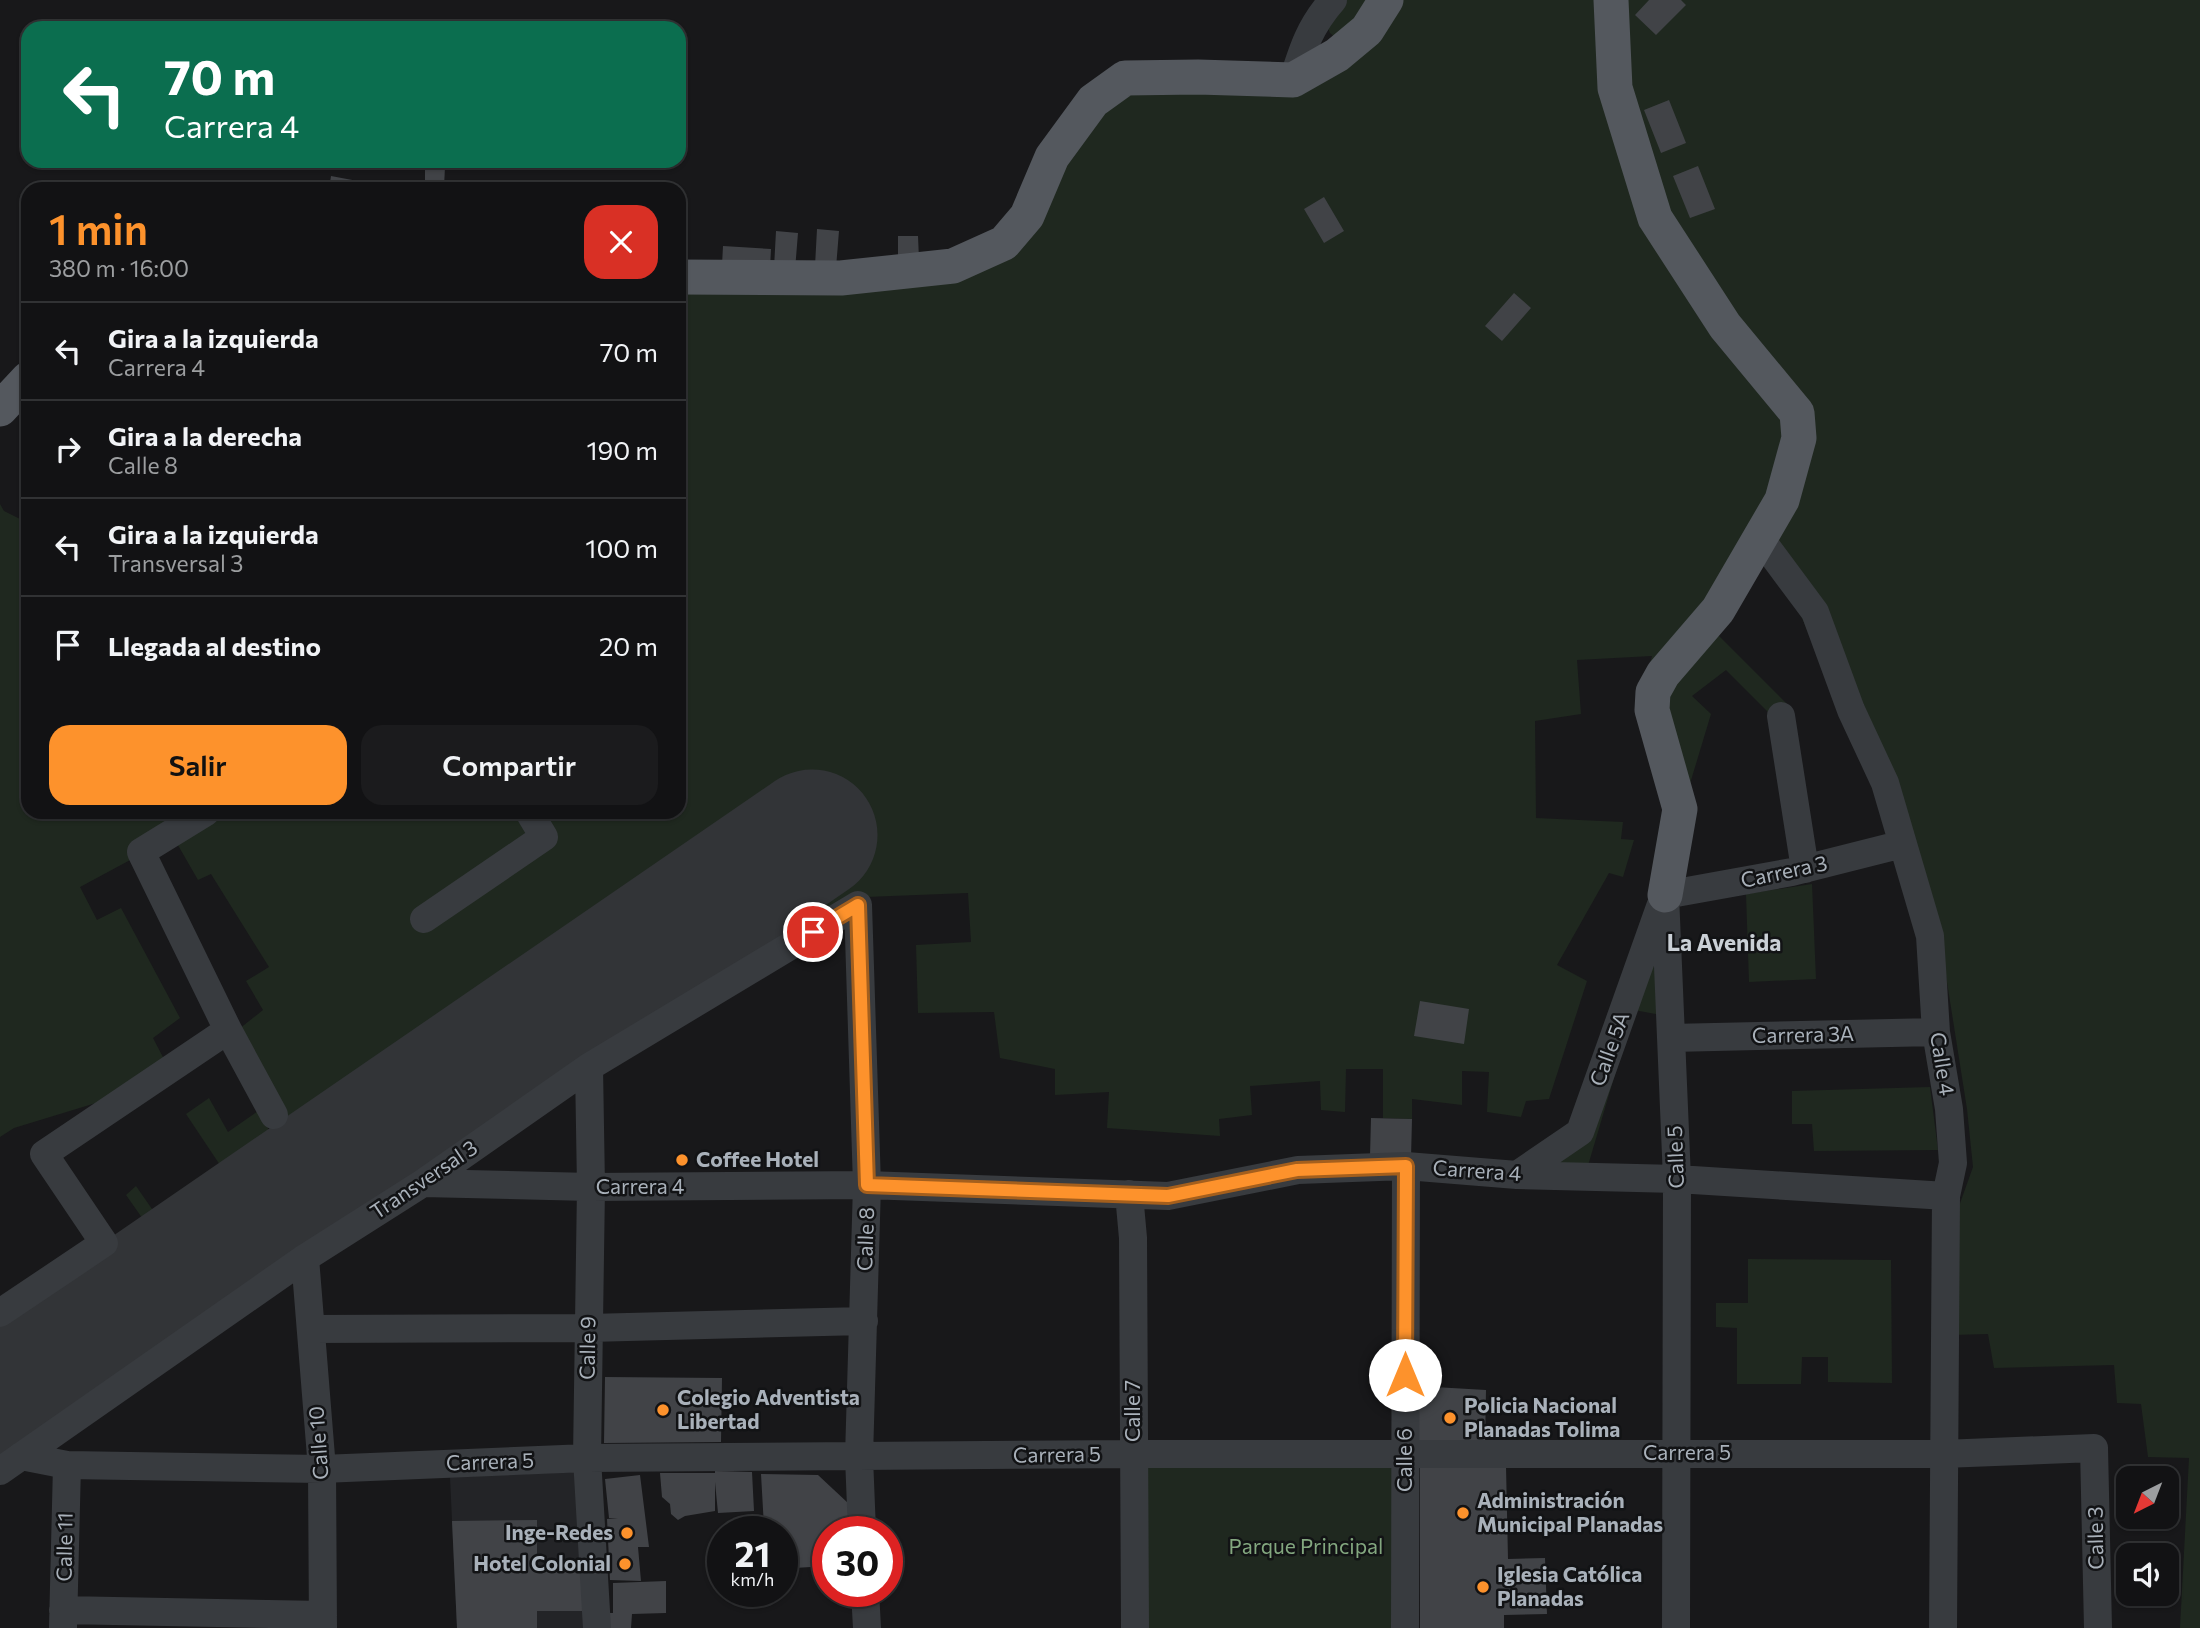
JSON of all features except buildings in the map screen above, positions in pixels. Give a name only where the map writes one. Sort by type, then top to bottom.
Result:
[{"type":"main road","points":[[686,277],[841,278],[953,266],[1004,243],[1027,216],[1052,157],[1093,101],[1125,78],[1293,80],[1337,55],[1367,30],[1386,0]]},
{"type":"main road","points":[[1611,0],[1615,88],[1655,218],[1725,326],[1797,413],[1798,438],[1782,500],[1760,538]]},
{"type":"main road","points":[[0,409],[21,386]]},
{"type":"main road","name":"Calle 5","points":[[1665,895],[1680,809],[1651,710],[1653,692],[1663,674],[1718,610],[1760,538]]},
{"type":"street","points":[[1293,80],[1307,35],[1333,0]]},
{"type":"street","name":"Calle 4","points":[[1760,538],[1815,612],[1851,710],[1885,783],[1930,936],[1936,1032],[1949,1110],[1953,1163],[1946,1196],[1943,1628]]},
{"type":"street","points":[[1781,716],[1805,869]]},
{"type":"street","points":[[195,819],[141,852],[274,1115]]},
{"type":"street","points":[[424,919],[544,837],[533,819]]},
{"type":"street","name":"Carrera 3","points":[[1665,895],[1805,869],[1903,844]]},
{"type":"street","name":"Calle 5","points":[[1665,895],[1677,1179],[1676,1628]]},
{"type":"street","name":"Calle 5A","points":[[1517,1175],[1580,1132],[1665,895]]},
{"type":"street","name":"Transversal 3","points":[[10,1464],[305,1258],[423,1183],[589,1068],[858,905]]},
{"type":"street","name":"Calle 8","points":[[858,905],[867,1185],[859,1457],[861,1516]]},
{"type":"street","points":[[0,1313],[104,1243],[44,1154],[229,1030]]},
{"type":"street","name":"Carrera 3A","points":[[1671,1038],[1936,1032]]},
{"type":"street","name":"Calle 9","points":[[589,1068],[592,1187],[587,1458],[597,1628]]},
{"type":"street","name":"Carrera 4","points":[[423,1183],[592,1187],[867,1185],[1168,1196],[1297,1170],[1406,1166],[1517,1175],[1677,1179],[1946,1196]]},
{"type":"street","name":"Calle 6","points":[[1405,1628],[1406,1166]]},
{"type":"street","name":"Calle 7","points":[[1129,1194],[1133,1238],[1135,1628]]},
{"type":"street","points":[[1133,1238],[1168,1196]]},
{"type":"street","name":"Calle 10","points":[[305,1258],[322,1469],[323,1621]]},
{"type":"street","points":[[311,1329],[589,1328],[864,1321]]},
{"type":"street","name":"Carrera 5","points":[[10,1464],[322,1469],[587,1458],[1675,1452],[1943,1454],[2094,1448]]},
{"type":"street","name":"Calle 3","points":[[2094,1448],[2098,1628]]},
{"type":"street","name":"Calle 11","points":[[63,1619],[67,1465]]},
{"type":"street","points":[[866,1607],[867,1628]]},
{"type":"street","points":[[63,1619],[323,1621]]},
{"type":"shaded area","points":[[579,1472],[586,1628],[457,1628],[450,1477]]},
{"type":"green space","points":[[1343,0],[1377,0],[1338,40],[1330,33],[1326,23]]},
{"type":"green space","points":[[1401,0],[1602,0],[1631,161],[1788,417],[1790,438],[1753,534],[1646,678],[1652,656],[1577,660],[1581,714],[1535,721],[1536,818],[1623,822],[1621,839],[1634,840],[1623,877],[1609,873],[1557,965],[1587,981],[1549,1099],[1526,1101],[1521,1117],[1487,1112],[1489,1072],[1462,1071],[1462,1105],[1412,1099],[1412,1119],[1383,1118],[1383,1069],[1346,1069],[1345,1112],[1321,1110],[1320,1081],[1250,1086],[1252,1115],[1219,1119],[1220,1136],[1107,1128],[1109,1092],[1055,1095],[1055,1069],[1000,1058],[994,1012],[918,1013],[916,945],[971,942],[968,893],[866,897],[0,1466],[0,1323],[145,1222],[126,1195],[136,1186],[161,1222],[228,1177],[186,1114],[209,1098],[228,1132],[261,1109],[270,1134],[289,1124],[239,1029],[263,1010],[246,981],[269,967],[211,874],[198,880],[175,840],[214,819],[686,819],[686,286],[952,282],[1101,110],[1130,90],[1296,90]]},
{"type":"green space","points":[[1618,0],[2200,0],[2200,1628],[2180,1628],[2189,1458],[2148,1457],[2141,1404],[2117,1403],[2114,1365],[1994,1368],[1988,1334],[1952,1335],[1958,1209],[1973,1167],[1967,1109],[1941,944],[1770,543],[1804,452],[1680,245],[1623,90]]},
{"type":"green space","points":[[0,504],[4,511],[21,520],[21,819],[183,819],[132,859],[80,887],[97,920],[121,908],[180,1018],[153,1038],[166,1063],[109,1099],[14,1128],[0,1137]]},
{"type":"green space","points":[[1714,631],[1792,709],[1770,714],[1726,670],[1692,696],[1711,714],[1689,787],[1663,697]]},
{"type":"green space","points":[[1812,884],[1816,979],[1749,982],[1746,894]]},
{"type":"green space","points":[[1661,923],[1661,1015],[1634,1010],[1587,1169],[1534,1170],[1589,1135]]},
{"type":"green space","points":[[1930,1087],[1938,1150],[1814,1151],[1812,1124],[1792,1124],[1792,1091]]},
{"type":"green space","points":[[1748,1259],[1891,1260],[1892,1383],[1828,1382],[1828,1357],[1802,1357],[1801,1384],[1737,1384],[1737,1328],[1716,1327],[1716,1303],[1748,1303]]},
{"type":"green space","name":"Parque Principal","points":[[1393,1464],[1396,1628],[1146,1628],[1144,1468]]},
{"type":"runway","points":[[0,1393],[812,835]]},
{"type":"place","name":"Coffee Hotel","points":[[682,1160]]},
{"type":"place","name":"Colegio Adventista Libertad","points":[[663,1410]]},
{"type":"place","name":"Policia Nacional Planadas Tolima","points":[[1450,1418]]},
{"type":"place","name":"Administración Municipal Planadas","points":[[1463,1513]]},
{"type":"place","name":"Inge-Redes","points":[[627,1533]]},
{"type":"place","name":"Hotel Colonial","points":[[625,1564]]},
{"type":"place","name":"Iglesia Católica Planadas","points":[[1483,1587]]},
{"type":"district","name":"La Avenida","points":[[1724,943]]},
{"type":"route","points":[[813,932],[858,905],[867,1185],[1168,1196],[1297,1170],[1406,1166],[1405,1375]]}]
